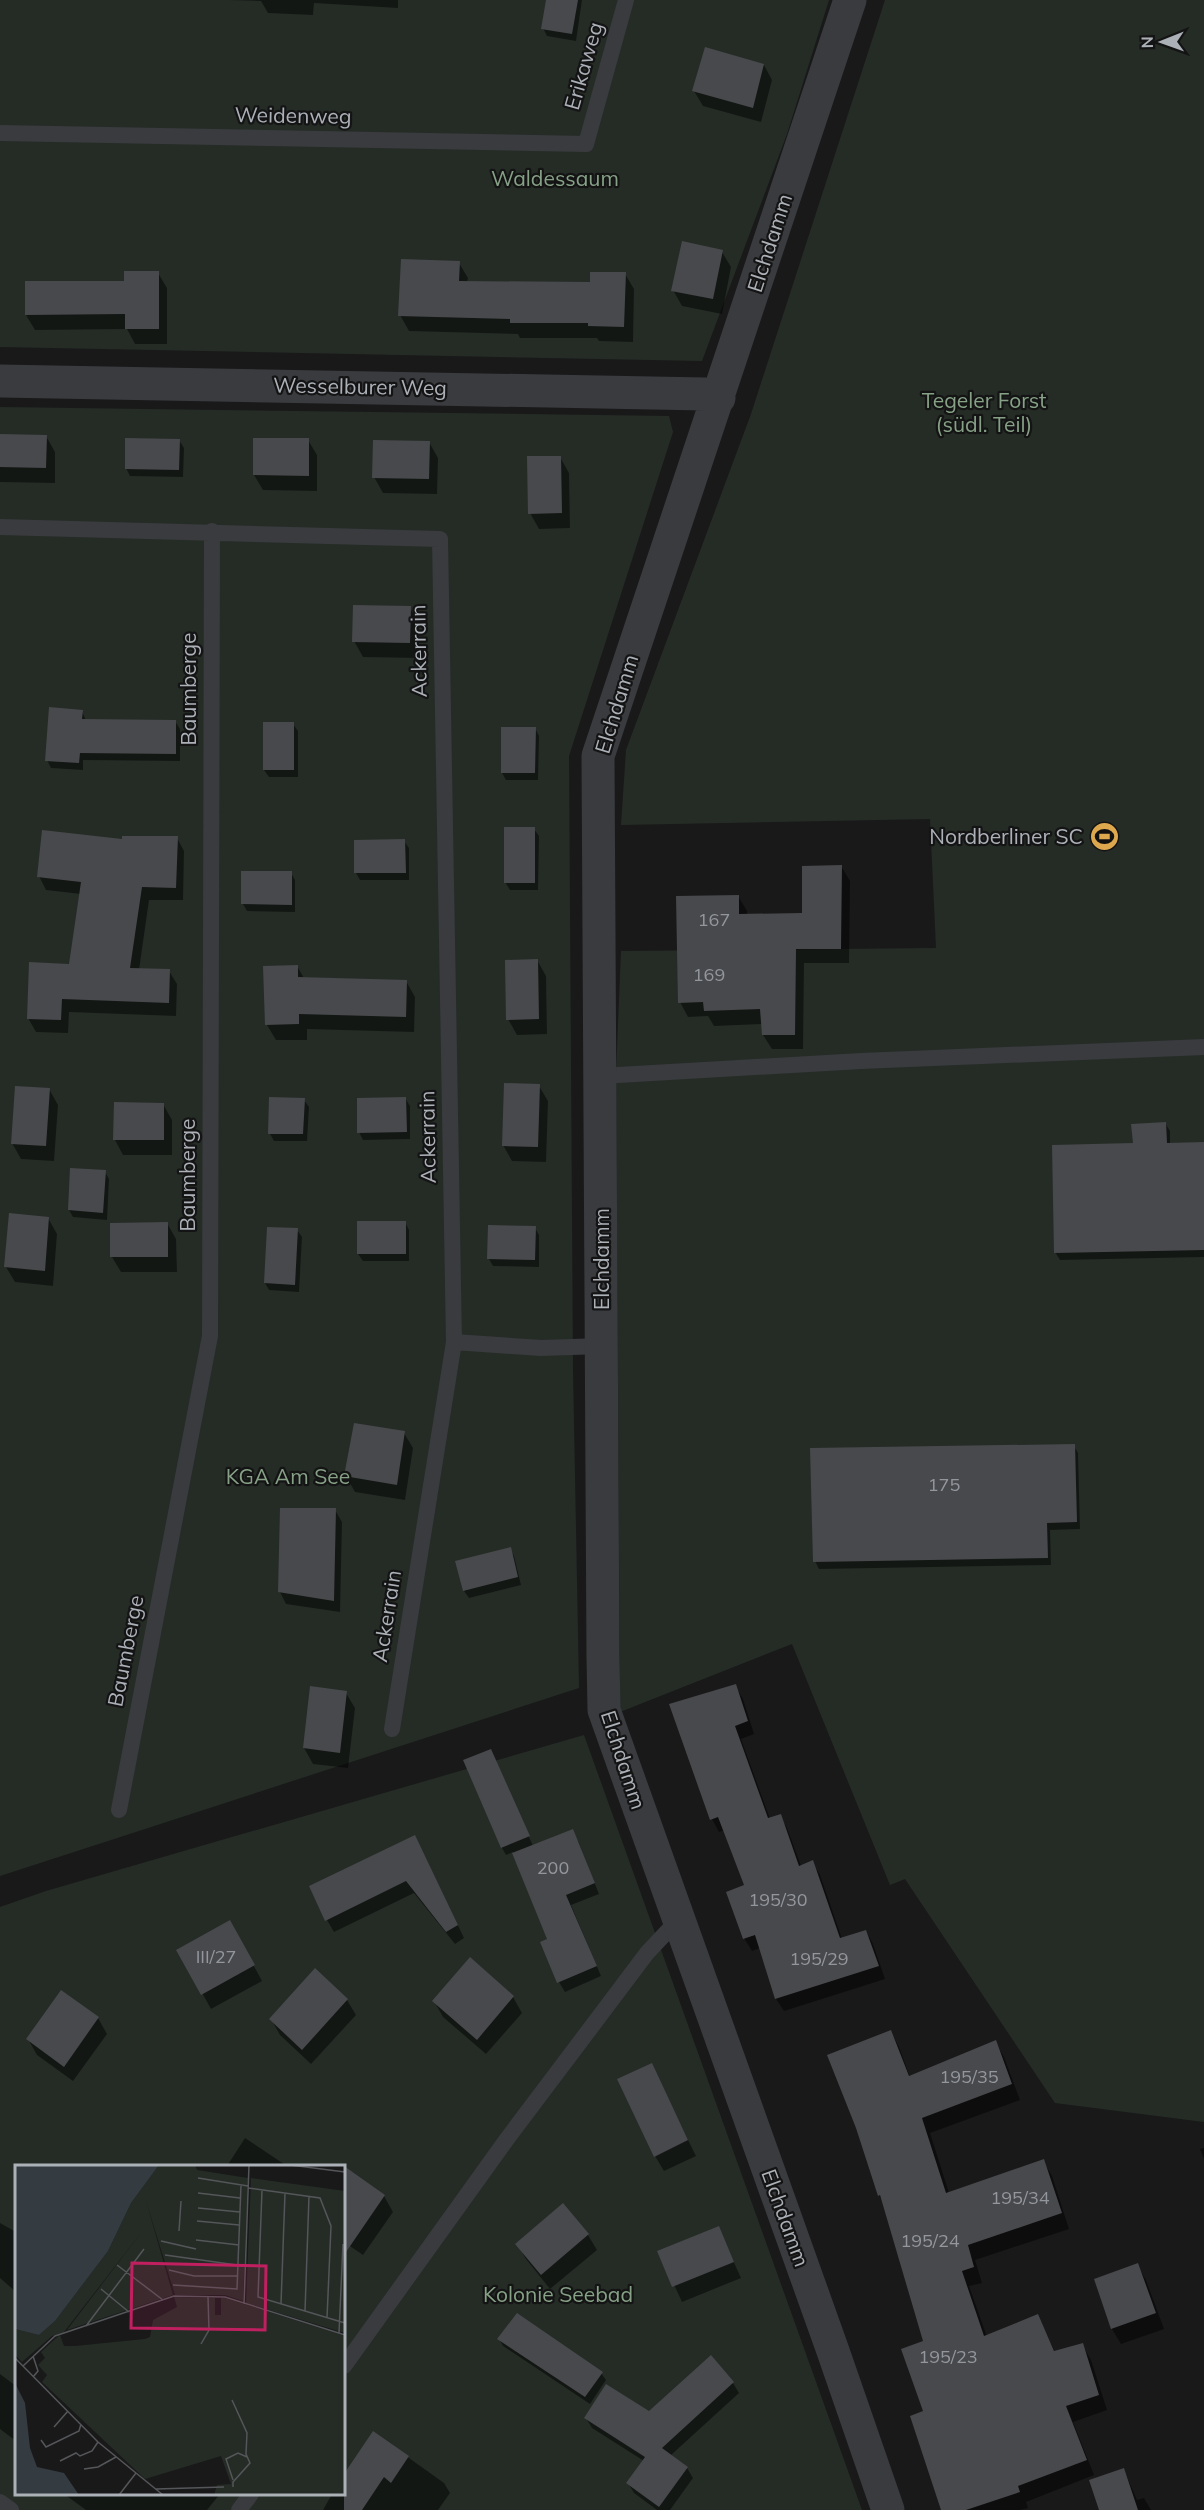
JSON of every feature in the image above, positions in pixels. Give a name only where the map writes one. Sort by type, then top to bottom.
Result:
[{"type":"street","name":"Elchdamm","points":[[850,0],[598,756],[604,1710],[888,2510]]},
{"type":"street","name":"Wesselburer Weg","points":[[0,381],[705,394],[719,398]]},
{"type":"lane","name":"Erikaweg","points":[[586,144],[626,0]]},
{"type":"lane","name":"Weidenweg","points":[[0,133],[586,144]]},
{"type":"lane","points":[[0,527],[212,531]]},
{"type":"lane","name":"Ackerrain","points":[[212,531],[440,539],[454,1342],[392,1729]]},
{"type":"lane","name":"Baumberge","points":[[118,1810],[210,1336],[212,531]]},
{"type":"lane","points":[[601,1076],[873,1061],[1204,1047]]},
{"type":"lane","points":[[454,1342],[541,1348],[603,1346]]},
{"type":"lane","points":[[345,2365],[507,2139],[647,1953],[678,1920]]},
{"type":"lane","points":[[239,2510],[250,2495]]},
{"type":"lane","points":[[0,2502],[11,2510]]},
{"type":"green space","name":"Waldessaum","points":[[0,0],[829,0],[787,134],[702,361],[0,347]]},
{"type":"green space","name":"Tegeler Forst (südl. Teil)","points":[[885,0],[1204,0],[1204,2122],[1055,2103],[905,1879],[890,1885],[792,1644],[620,1712],[616,1074],[621,951],[936,948],[930,819],[621,825],[626,750],[751,414]]},
{"type":"green space","name":"KGA Am See","points":[[0,407],[669,416],[673,432],[569,756],[573,1370],[579,1688],[0,1876]]},
{"type":"green space","name":"Kolonie Seebad","points":[[584,1735],[862,2510],[0,2510],[0,1907],[46,1891]]},
{"type":"building","points":[[546,0],[578,0],[572,34],[541,29]]},
{"type":"building","points":[[705,47],[764,64],[753,108],[692,91]]},
{"type":"building","points":[[682,241],[723,250],[713,299],[671,291]]},
{"type":"building","points":[[401,259],[460,261],[459,281],[590,282],[590,272],[626,272],[624,327],[588,326],[588,323],[510,323],[510,319],[398,316]]},
{"type":"building","points":[[124,271],[159,271],[159,329],[125,329],[125,314],[25,315],[25,281],[124,281]]},
{"type":"building","points":[[0,434],[47,435],[46,468],[0,467]]},
{"type":"building","points":[[125,438],[180,439],[179,470],[125,469]]},
{"type":"building","points":[[253,438],[309,438],[309,476],[253,475]]},
{"type":"building","points":[[373,440],[430,441],[429,479],[372,478]]},
{"type":"building","points":[[527,456],[561,456],[562,513],[528,514]]},
{"type":"building","points":[[353,605],[411,606],[410,643],[352,642]]},
{"type":"building","points":[[49,707],[83,710],[82,719],[176,720],[176,754],[80,753],[79,763],[45,761]]},
{"type":"building","points":[[263,722],[294,722],[294,770],[263,770]]},
{"type":"building","points":[[501,727],[536,727],[535,773],[501,773]]},
{"type":"building","points":[[504,827],[535,827],[535,883],[504,883]]},
{"type":"building","points":[[42,830],[122,839],[122,836],[178,836],[176,888],[142,887],[130,968],[170,969],[169,1003],[62,999],[61,1020],[27,1019],[29,962],[69,964],[81,882],[37,877]]},
{"type":"building","points":[[405,839],[406,873],[354,873],[354,840]]},
{"type":"building","points":[[842,865],[841,949],[796,949],[795,1035],[762,1035],[760,1009],[704,1011],[703,1002],[678,1003],[676,896],[739,895],[739,914],[802,913],[802,866]]},
{"type":"building","points":[[241,871],[292,871],[292,905],[241,904]]},
{"type":"building","points":[[538,959],[539,1019],[506,1020],[505,960]]},
{"type":"building","points":[[298,965],[298,977],[407,980],[406,1017],[299,1014],[299,1024],[265,1025],[263,966]]},
{"type":"building","points":[[504,1083],[540,1084],[538,1147],[502,1146]]},
{"type":"building","points":[[15,1086],[50,1088],[46,1146],[11,1144]]},
{"type":"building","points":[[269,1097],[305,1098],[303,1134],[268,1134]]},
{"type":"building","points":[[406,1097],[407,1132],[357,1133],[357,1098]]},
{"type":"building","points":[[114,1102],[164,1103],[164,1140],[113,1140]]},
{"type":"building","points":[[1166,1122],[1167,1143],[1204,1142],[1204,1250],[1054,1253],[1052,1145],[1133,1143],[1131,1124]]},
{"type":"building","points":[[70,1168],[106,1170],[103,1213],[68,1210]]},
{"type":"building","points":[[9,1213],[49,1217],[45,1271],[4,1267]]},
{"type":"building","points":[[357,1221],[406,1221],[406,1254],[357,1254]]},
{"type":"building","points":[[168,1222],[168,1257],[110,1257],[110,1223]]},
{"type":"building","points":[[488,1225],[536,1226],[535,1260],[487,1259]]},
{"type":"building","points":[[267,1227],[298,1228],[295,1285],[264,1283]]},
{"type":"building","points":[[354,1423],[405,1431],[397,1485],[344,1476]]},
{"type":"building","points":[[1075,1444],[1077,1522],[1047,1523],[1048,1558],[813,1562],[810,1448]]},
{"type":"building","points":[[280,1508],[336,1508],[334,1601],[278,1592]]},
{"type":"building","points":[[511,1547],[518,1577],[463,1591],[455,1561]]},
{"type":"building","points":[[736,1684],[748,1721],[735,1726],[768,1818],[781,1814],[799,1866],[813,1860],[840,1938],[866,1930],[879,1966],[775,1999],[755,1935],[743,1939],[726,1892],[744,1885],[718,1817],[710,1820],[669,1704]]},
{"type":"building","points":[[310,1686],[347,1691],[340,1753],[303,1748]]},
{"type":"building","points":[[491,1749],[530,1836],[501,1848],[463,1760]]},
{"type":"building","points":[[573,1829],[595,1883],[566,1895],[597,1966],[557,1983],[540,1942],[547,1939],[512,1853]]},
{"type":"building","points":[[415,1835],[458,1925],[446,1932],[406,1881],[325,1921],[309,1886]]},
{"type":"building","points":[[230,1920],[255,1965],[201,1995],[176,1950]]},
{"type":"building","points":[[470,1957],[514,1996],[477,2040],[432,2001]]},
{"type":"building","points":[[315,1968],[348,1999],[302,2050],[269,2019]]},
{"type":"building","points":[[61,1990],[99,2017],[64,2067],[26,2039]]},
{"type":"building","points":[[891,2030],[909,2076],[996,2040],[1012,2084],[922,2118],[946,2193],[1044,2159],[1062,2213],[968,2245],[974,2267],[962,2271],[984,2336],[1038,2314],[1054,2351],[1083,2343],[1099,2395],[1066,2406],[1087,2460],[1018,2486],[1020,2492],[966,2510],[941,2510],[910,2416],[923,2411],[901,2349],[923,2341],[880,2195],[878,2196],[856,2128],[827,2055]]},
{"type":"building","points":[[652,2063],[688,2140],[654,2157],[617,2079]]},
{"type":"building","points":[[345,2167],[385,2195],[345,2254]]},
{"type":"building","points":[[563,2203],[589,2234],[541,2275],[515,2244]]},
{"type":"building","points":[[719,2226],[734,2262],[672,2287],[657,2251]]},
{"type":"building","points":[[1138,2263],[1156,2313],[1111,2329],[1094,2279]]},
{"type":"building","points":[[517,2313],[603,2372],[585,2397],[497,2339]]},
{"type":"building","points":[[711,2355],[734,2382],[662,2448],[688,2467],[659,2507],[626,2483],[645,2457],[584,2418],[606,2384],[649,2411]]},
{"type":"building","points":[[373,2431],[409,2456],[391,2483],[384,2477],[362,2510],[344,2510],[345,2473]]},
{"type":"building","points":[[1124,2468],[1138,2510],[1099,2510],[1089,2480]]},
{"type":"place","name":"Nordberliner SC","points":[[1104,837]]}]
